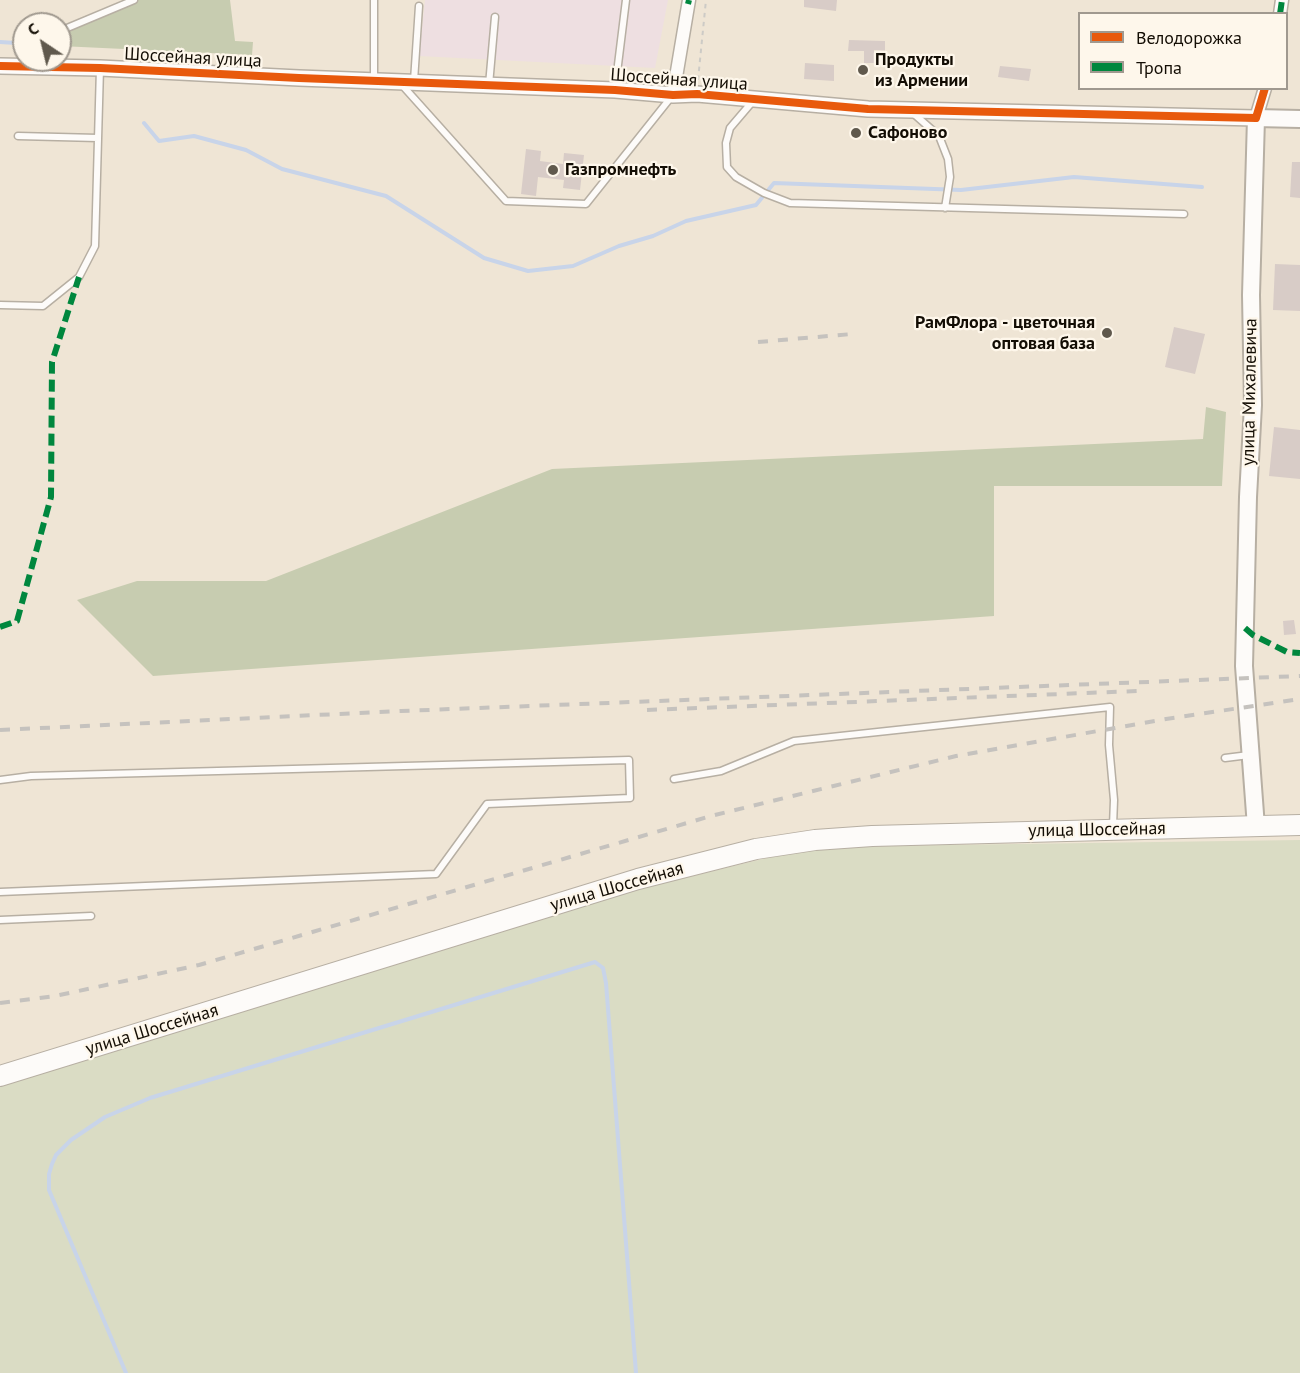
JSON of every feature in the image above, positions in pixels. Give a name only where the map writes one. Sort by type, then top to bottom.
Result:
[{"type":"main road","points":[[1256,118],[1300,119]]},
{"type":"main road","name":"улица Михалевича","points":[[1256,118],[1251,295],[1253,405],[1248,496],[1244,666],[1256,827]]},
{"type":"main road","points":[[1256,827],[1300,825]]},
{"type":"main road","name":"улица Шоссейная","points":[[0,1076],[638,879],[756,849],[815,840],[873,836],[1256,827]]},
{"type":"street","name":"Шоссейная улица","points":[[673,95],[689,0]]},
{"type":"street","points":[[72,66],[100,68]]},
{"type":"street","name":"Шоссейная улица","points":[[100,68],[407,83],[615,90],[673,95],[697,94],[868,109],[1256,118]]},
{"type":"street","points":[[1256,118],[1264,90]]},
{"type":"lane","points":[[72,26],[134,0]]},
{"type":"lane","points":[[374,0],[375,81]]},
{"type":"lane","points":[[615,90],[626,0]]},
{"type":"lane","points":[[419,6],[407,83],[506,201],[586,204],[673,95]]},
{"type":"lane","points":[[489,86],[495,17]]},
{"type":"lane","points":[[0,305],[44,306],[79,277],[95,246],[100,68]]},
{"type":"lane","points":[[754,99],[730,128],[726,143],[727,166],[736,177],[764,193],[790,203],[1184,214]]},
{"type":"lane","points":[[910,110],[939,136],[948,159],[950,177],[945,208]]},
{"type":"lane","points":[[18,136],[98,138]]},
{"type":"lane","points":[[674,779],[721,771],[794,741],[1110,707],[1109,745],[1114,800],[1113,830]]},
{"type":"lane","points":[[1225,758],[1250,755]]},
{"type":"lane","points":[[0,780],[31,776],[628,760],[630,798],[487,804],[436,874],[0,892]]},
{"type":"lane","points":[[0,920],[92,916]]},
{"type":"path","points":[[697,94],[706,0]]},
{"type":"shaded area","points":[[425,0],[668,0],[655,68],[419,56]]},
{"type":"green space","points":[[125,0],[230,0],[235,41],[253,42],[252,55],[72,47],[72,28]]},
{"type":"green space","points":[[1206,407],[1226,412],[1222,486],[994,486],[994,616],[153,676],[77,600],[137,581],[266,581],[552,469],[1203,439]]},
{"type":"green space","points":[[1300,840],[1300,1373],[0,1373],[0,1086],[647,887],[771,857],[814,850],[874,846]]},
{"type":"building","points":[[804,0],[837,0],[836,11],[804,7]]},
{"type":"building","points":[[849,40],[885,41],[885,51],[874,50],[874,63],[864,63],[864,51],[848,51]]},
{"type":"building","points":[[805,63],[834,65],[834,81],[804,79]]},
{"type":"building","points":[[1000,66],[1031,69],[1029,81],[998,77]]},
{"type":"building","name":"Газпромнефть","points":[[526,149],[541,151],[540,161],[563,164],[564,153],[584,155],[580,190],[563,188],[564,180],[538,177],[536,196],[521,194]]},
{"type":"building","points":[[1292,162],[1300,162],[1300,198],[1290,197]]},
{"type":"building","points":[[1275,264],[1300,265],[1300,311],[1273,310]]},
{"type":"building","points":[[1174,327],[1205,334],[1195,374],[1165,367]]},
{"type":"building","points":[[1274,427],[1300,430],[1300,479],[1269,476]]},
{"type":"building","points":[[1294,620],[1296,634],[1284,635],[1283,621]]},
{"type":"waterway","points":[[0,42],[12,43]]},
{"type":"waterway","points":[[144,123],[159,141],[194,136],[246,150],[282,169],[386,196],[484,258],[528,271],[573,266],[686,221],[756,205],[774,183],[961,190],[1074,177],[1202,187]]},
{"type":"waterway","points":[[126,1373],[49,1190],[49,1174],[52,1164],[56,1155],[71,1140],[105,1117],[150,1098],[595,962],[603,968],[606,983],[636,1373]]},
{"type":"railway","points":[[758,342],[852,334]]},
{"type":"railway","points":[[0,730],[401,711],[1300,676]]},
{"type":"railway","points":[[647,710],[1138,691]]},
{"type":"railway","points":[[0,1003],[55,996],[199,965],[711,816],[956,756],[1166,719],[1300,699]]},
{"type":"marked path","points":[[688,4],[689,0]]},
{"type":"marked path","points":[[1280,12],[1282,0]]},
{"type":"marked path","points":[[0,627],[17,621],[51,497],[52,362],[79,277]]},
{"type":"marked path","points":[[1245,628],[1253,635],[1287,652],[1300,653]]},
{"type":"cycle path","points":[[0,66],[100,68],[615,90],[673,95],[697,94],[868,109],[1256,118],[1264,90]]},
{"type":"place","name":"Продукты из Армении","points":[[863,70]]},
{"type":"place","name":"Сафоново","points":[[856,133]]},
{"type":"place","name":"Газпромнефть","points":[[553,170]]},
{"type":"place","name":"РамФлора - цветочная оптовая база","points":[[1107,333]]}]
